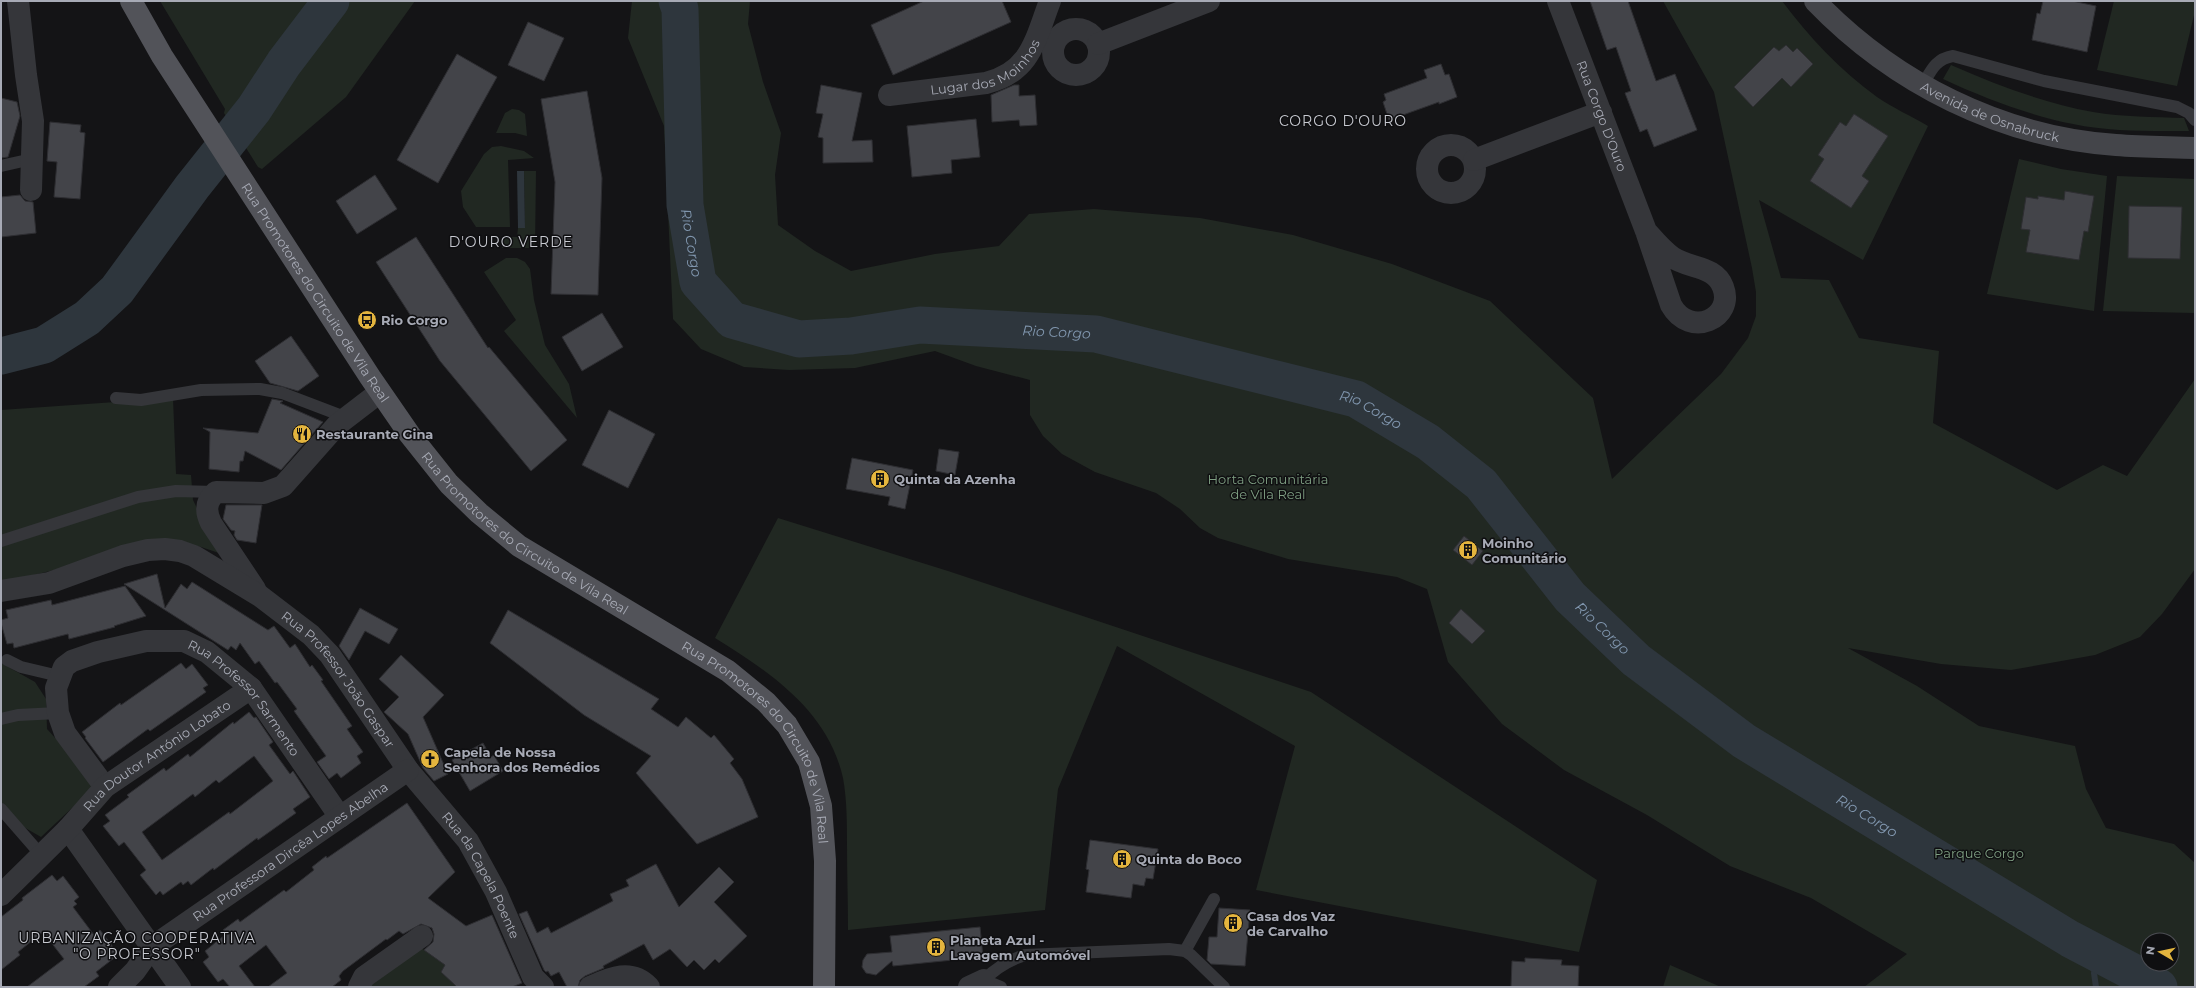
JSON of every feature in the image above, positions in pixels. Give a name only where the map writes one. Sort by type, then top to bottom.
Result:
[{"type":"main road","name":"Rua Promotores do Circuito de Vila Real","points":[[131,1],[162,56],[380,392],[440,473],[464,499],[496,528],[545,562],[728,671],[766,702],[787,724],[808,762],[821,806],[825,854],[824,987]]},
{"type":"main road","name":"Avenida de Osnabruck","points":[[1815,1],[1859,42],[1922,86],[1987,116],[2011,125],[2054,135],[2116,145],[2195,148]]},
{"type":"street","points":[[18,1],[26,80],[32,109],[32,159],[30,190]]},
{"type":"street","name":"Lugar dos Moinhos","points":[[889,95],[986,83],[1015,71],[1030,50],[1050,1]]},
{"type":"street","points":[[1098,44],[1209,1]]},
{"type":"street","name":"Rua Corgo D'Ouro","points":[[1558,1],[1646,231]]},
{"type":"street","points":[[1474,160],[1601,112]]},
{"type":"street","points":[[260,596],[209,520],[207,506],[210,498],[216,492],[264,493],[283,486],[345,418],[380,392]]},
{"type":"street","points":[[1,591],[49,583],[123,556],[148,550],[165,549],[180,551],[194,556],[260,596]]},
{"type":"street","name":"Rua Professor João Gaspar","points":[[260,596],[311,635],[330,655],[408,770]]},
{"type":"street","name":"Rua Professor Sarmento","points":[[59,676],[64,667],[83,656],[146,641],[184,641],[207,652],[251,688],[340,817]]},
{"type":"street","points":[[59,676],[56,688],[58,713],[65,733],[105,787]]},
{"type":"street","name":"Rua Doutor António Lobato","points":[[1,895],[68,829],[105,787],[251,688]]},
{"type":"street","name":"Rua Professora Dircêa Lopes Abelha","points":[[152,947],[408,770]]},
{"type":"street","name":"Rua da Capela Poente","points":[[408,770],[459,829],[476,853],[496,892],[532,974],[543,987]]},
{"type":"street","points":[[68,829],[180,987]]},
{"type":"street","points":[[359,987],[364,977],[422,936]]},
{"type":"street","points":[[119,987],[135,972],[152,947]]},
{"type":"street","points":[[590,987],[610,978],[623,976],[638,979],[649,987]]},
{"type":"lane","points":[[1922,86],[1936,64],[1943,57],[1953,56],[2044,81],[2177,107],[2189,113],[2195,120]]},
{"type":"lane","points":[[1,166],[32,159]]},
{"type":"lane","points":[[116,398],[141,400],[202,390],[260,388],[282,393],[345,418]]},
{"type":"lane","points":[[1,541],[114,504],[151,494],[181,491],[216,492]]},
{"type":"lane","points":[[7,660],[21,667],[59,676]]},
{"type":"lane","points":[[1,719],[18,715],[58,713]]},
{"type":"lane","points":[[1,809],[42,856]]},
{"type":"lane","points":[[1185,951],[1214,899]]},
{"type":"lane","points":[[985,985],[994,971],[1009,961],[1033,954],[1158,949],[1185,951],[1197,960],[1224,987]]},
{"type":"green space","points":[[160,1],[415,1],[346,97],[262,169],[258,167],[224,113],[225,109]]},
{"type":"green space","name":"Parque Corgo","points":[[632,1],[750,1],[748,24],[763,82],[781,133],[775,175],[778,225],[815,251],[851,271],[935,254],[999,246],[1029,214],[1094,209],[1200,218],[1293,235],[1392,264],[1490,301],[1593,398],[1612,479],[1721,374],[1748,338],[1756,316],[1756,292],[1752,268],[1714,92],[1663,1],[1782,1],[1814,40],[1851,76],[1883,101],[1928,126],[1863,260],[1759,200],[1781,278],[1829,280],[1859,338],[1939,351],[1933,423],[2057,490],[2103,465],[2127,476],[2195,379],[2195,569],[2162,614],[2140,637],[2095,655],[2011,670],[1941,664],[1848,648],[1917,686],[1979,726],[2075,746],[2086,789],[2106,828],[2174,844],[2195,863],[2195,987],[1864,987],[1907,954],[1811,898],[1730,866],[1647,815],[1564,770],[1502,724],[1448,662],[1427,589],[1397,577],[1288,559],[1218,538],[1200,528],[1180,509],[1156,493],[1095,472],[1062,454],[1043,436],[1030,415],[1030,380],[976,366],[935,351],[855,368],[789,370],[744,367],[701,349],[673,319],[664,126],[628,38]]},
{"type":"green space","points":[[2114,1],[2195,1],[2195,11],[2177,86],[2097,70]]},
{"type":"green space","points":[[1951,65],[2020,93],[2056,104],[2116,115],[2184,118],[2189,131],[2131,130],[2087,127],[2039,116],[1974,93],[1943,79]]},
{"type":"green space","points":[[512,109],[519,110],[525,114],[527,136],[515,133],[496,133],[505,113]]},
{"type":"green space","points":[[501,146],[524,151],[534,158],[508,160],[510,227],[476,227],[463,207],[461,191],[484,154],[492,147]]},
{"type":"green space","points":[[2019,159],[2061,169],[2107,176],[2094,311],[1987,294]]},
{"type":"green space","points":[[524,171],[536,171],[535,248],[502,248],[502,237],[517,237],[518,228],[525,228]]},
{"type":"green space","points":[[2117,176],[2195,179],[2195,313],[2103,311]]},
{"type":"green space","points":[[506,258],[517,258],[525,262],[530,269],[534,300],[545,345],[569,384],[577,418],[504,331],[516,320],[484,272]]},
{"type":"green space","points":[[173,398],[176,474],[191,475],[193,500],[219,553],[198,546],[99,559],[1,583],[1,410]]},
{"type":"green space","points":[[778,518],[948,571],[1311,692],[1597,880],[1579,952],[1256,890],[1295,746],[1117,646],[1058,789],[1045,910],[848,930],[846,803],[843,778],[835,754],[824,733],[810,713],[794,696],[756,665],[715,638]]},
{"type":"green space","points":[[1,663],[35,682],[46,699],[47,729],[76,761],[92,783],[89,792],[41,837],[1,814]]},
{"type":"green space","points":[[420,947],[445,965],[441,972],[457,987],[371,987],[369,983]]},
{"type":"green space","points":[[1670,965],[1721,987],[1663,987]]},
{"type":"shaded area","points":[[517,171],[524,171],[525,228],[518,228]]},
{"type":"building","points":[[924,1],[1002,1],[1011,22],[893,75],[871,25]]},
{"type":"building","points":[[1590,1],[1628,1],[1656,81],[1675,74],[1697,130],[1654,147],[1647,129],[1640,132],[1625,93],[1631,91],[1616,47],[1607,50]]},
{"type":"building","points":[[2043,1],[2072,1],[2096,6],[2087,52],[2032,40],[2037,13],[2040,14]]},
{"type":"building","points":[[528,22],[564,38],[544,81],[508,65]]},
{"type":"building","points":[[1786,45],[1793,52],[1797,48],[1813,64],[1791,87],[1782,78],[1753,107],[1734,87],[1774,47],[1779,51]]},
{"type":"building","points":[[457,54],[497,77],[438,183],[397,160]]},
{"type":"building","points":[[1441,64],[1445,75],[1449,74],[1457,97],[1389,120],[1383,102],[1386,100],[1384,94],[1427,78],[1424,70]]},
{"type":"building","points":[[821,85],[862,93],[852,141],[872,140],[873,162],[823,163],[823,138],[818,137],[823,114],[816,113]]},
{"type":"building","points":[[1014,85],[1019,85],[1019,96],[1035,95],[1037,125],[1020,126],[1019,120],[992,122],[991,95]]},
{"type":"building","points":[[587,91],[602,178],[598,295],[551,294],[555,182],[541,99]]},
{"type":"building","points":[[1,98],[17,102],[20,116],[8,157],[1,158]]},
{"type":"building","points":[[1854,114],[1888,136],[1862,176],[1869,181],[1851,208],[1810,181],[1824,159],[1818,155],[1840,122],[1846,126]]},
{"type":"building","points":[[976,119],[980,157],[951,160],[952,173],[912,177],[907,126]]},
{"type":"building","points":[[50,122],[81,125],[80,132],[85,133],[80,199],[54,197],[57,162],[47,161]]},
{"type":"building","points":[[375,175],[397,209],[357,234],[336,201]]},
{"type":"building","points":[[2065,191],[2094,196],[2088,232],[2084,231],[2079,260],[2026,252],[2030,230],[2021,229],[2026,197],[2038,199],[2038,196],[2064,200]]},
{"type":"building","points":[[20,195],[25,201],[33,202],[36,233],[1,237],[1,197]]},
{"type":"building","points":[[2129,206],[2182,207],[2180,259],[2128,258]]},
{"type":"building","points":[[416,237],[488,348],[489,347],[567,440],[531,471],[440,361],[376,262]]},
{"type":"building","points":[[602,313],[623,347],[582,371],[562,337]]},
{"type":"building","points":[[291,336],[319,376],[298,391],[270,383],[255,361]]},
{"type":"building","points":[[272,399],[283,401],[280,403],[323,422],[281,470],[245,451],[243,461],[240,461],[239,472],[209,469],[210,432],[203,428],[258,433]]},
{"type":"building","points":[[609,410],[655,434],[628,488],[582,465]]},
{"type":"building","points":[[939,449],[959,452],[955,475],[936,471]]},
{"type":"building","name":"Quinta da Azenha","points":[[852,458],[913,470],[905,509],[888,505],[890,497],[846,489]]},
{"type":"building","points":[[226,505],[262,505],[256,543],[237,540],[234,535],[235,531],[231,530],[223,519]]},
{"type":"building","name":"Moinho Comunitário","points":[[1464,536],[1483,551],[1472,565],[1453,550]]},
{"type":"building","points":[[157,574],[165,608],[181,584],[187,589],[192,582],[268,630],[274,626],[290,648],[295,644],[310,667],[312,665],[323,680],[321,681],[352,726],[347,729],[363,752],[357,756],[361,763],[341,778],[337,773],[329,779],[317,762],[326,756],[294,711],[297,709],[259,661],[255,664],[240,643],[236,650],[231,646],[228,650],[124,584]]},
{"type":"building","points":[[125,586],[146,616],[114,626],[115,627],[69,639],[68,634],[14,648],[13,643],[7,644],[1,623],[1,620],[8,618],[6,610],[51,600],[52,605]]},
{"type":"building","points":[[360,608],[398,629],[389,644],[365,631],[349,660],[339,646]]},
{"type":"building","points":[[1461,609],[1485,631],[1472,644],[1449,623]]},
{"type":"building","points":[[508,610],[659,699],[651,709],[678,727],[686,717],[711,738],[714,735],[734,759],[730,763],[742,779],[758,817],[697,844],[636,773],[651,756],[584,715],[490,643]]},
{"type":"building","points":[[401,655],[444,695],[423,717],[448,774],[434,781],[423,768],[408,734],[384,712],[399,697],[379,679]]},
{"type":"building","points":[[181,663],[186,669],[192,664],[208,685],[203,688],[206,692],[150,731],[148,729],[103,762],[82,732],[120,703],[121,705]]},
{"type":"building","points":[[249,712],[254,718],[256,717],[273,742],[269,745],[290,774],[293,771],[310,797],[293,809],[296,813],[258,840],[257,838],[214,870],[213,868],[191,885],[188,881],[183,885],[181,882],[163,895],[160,891],[156,895],[140,875],[146,870],[124,842],[119,846],[103,826],[110,821],[105,815],[129,797],[127,795],[164,768],[166,771],[188,754],[190,757],[233,722],[234,724]],"holes":[[[254,756],[273,781],[230,814],[229,812],[162,860],[142,832],[193,794],[195,797],[216,780],[219,783]]]},
{"type":"building","points":[[483,743],[491,757],[494,755],[503,771],[470,791],[452,760]]},
{"type":"building","points":[[407,803],[455,872],[428,898],[466,926],[492,915],[522,983],[512,987],[457,987],[441,972],[445,965],[424,950],[433,942],[434,934],[432,928],[421,924],[403,934],[399,931],[387,940],[386,939],[343,971],[339,976],[341,980],[332,987],[268,987],[287,973],[266,945],[239,966],[255,987],[230,987],[223,979],[218,982],[203,962],[209,957],[205,951],[226,934],[223,930],[238,919],[240,922],[284,890],[286,892],[314,870],[312,867],[326,856],[327,858]]},
{"type":"building","name":"Quinta do Boco","points":[[1090,840],[1158,849],[1153,879],[1146,878],[1144,886],[1133,884],[1131,898],[1086,892],[1089,870],[1086,869]]},
{"type":"building","points":[[656,864],[679,907],[719,867],[734,882],[714,902],[747,936],[719,963],[715,959],[704,970],[694,960],[687,967],[670,949],[653,960],[644,944],[603,966],[604,968],[585,976],[580,980],[578,987],[567,987],[559,972],[551,976],[548,971],[546,972],[544,970],[519,914],[527,911],[537,933],[548,927],[551,933],[613,901],[610,894],[629,886],[626,880]]},
{"type":"building","points":[[52,875],[57,881],[63,876],[79,897],[74,901],[77,904],[73,907],[94,935],[100,930],[116,951],[111,954],[114,958],[96,972],[99,976],[84,987],[27,987],[64,959],[43,932],[18,952],[20,955],[1,970],[1,917],[23,900],[22,898]]},
{"type":"building","name":"Casa dos Vaz de Carvalho","points":[[1219,908],[1250,910],[1245,966],[1211,964],[1207,960],[1209,937],[1217,937]]},
{"type":"building","name":"Planeta Azul - Lavagem Automóvel","points":[[980,927],[983,957],[893,966],[892,961],[876,975],[866,973],[862,967],[863,960],[867,954],[892,952],[890,936]]},
{"type":"building","points":[[1525,958],[1562,960],[1561,965],[1579,966],[1578,987],[1511,987],[1512,961],[1525,962]]},
{"type":"waterway","name":"Rio Corgo","points":[[1,356],[44,345],[87,318],[117,290],[192,187],[254,109],[284,63],[331,1]]},
{"type":"waterway","name":"Rio Corgo","points":[[677,1],[680,9],[685,205],[698,282],[732,320],[799,339],[851,336],[920,325],[1096,334],[1356,399],[1428,442],[1481,484],[1570,597],[1636,660],[1744,741],[2070,939],[2159,987]]},
{"type":"waterway","points":[[2096,987],[2094,973],[2098,954]]},
{"type":"place","name":"Rio Corgo","points":[[367,320]]},
{"type":"place","name":"Restaurante Gina","points":[[302,434]]},
{"type":"place","name":"Quinta da Azenha","points":[[880,479]]},
{"type":"place","name":"Moinho Comunitário","points":[[1468,550]]},
{"type":"place","name":"Capela de Nossa Senhora dos Remédios","points":[[430,759]]},
{"type":"place","name":"Quinta do Boco","points":[[1122,859]]},
{"type":"place","name":"Casa dos Vaz de Carvalho","points":[[1233,923]]},
{"type":"place","name":"Planeta Azul - Lavagem Automóvel","points":[[936,947]]},
{"type":"district","name":"CORGO D'OURO","points":[[1343,121]]},
{"type":"district","name":"D'OURO VERDE","points":[[511,242]]},
{"type":"district","name":"URBANIZAÇÃO COOPERATIVA \"O PROFESSOR\"","points":[[137,946]]},
{"type":"park label","name":"Horta Comunitária de Vila Real","points":[[1268,486]]}]
